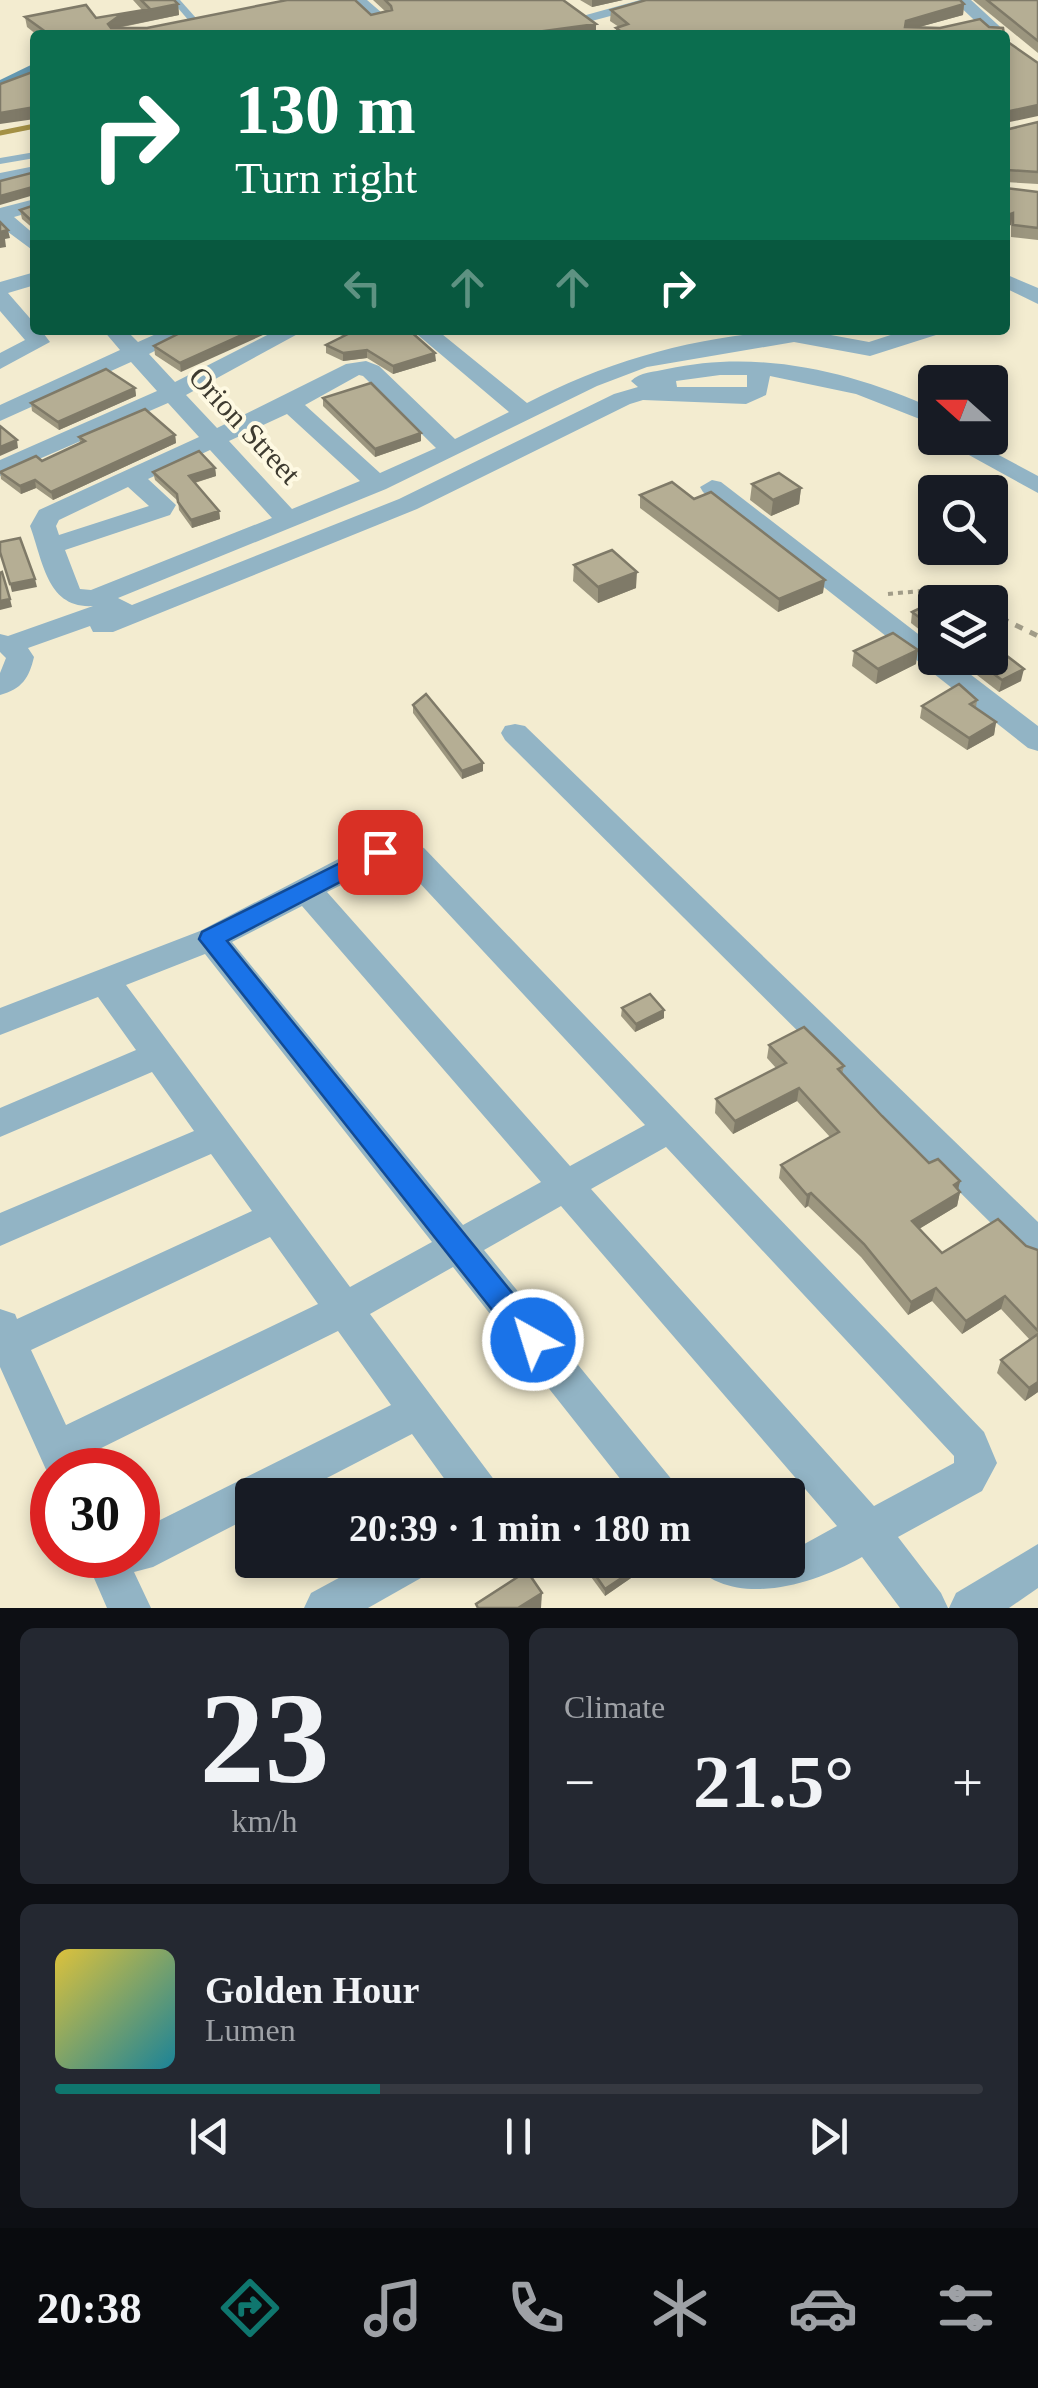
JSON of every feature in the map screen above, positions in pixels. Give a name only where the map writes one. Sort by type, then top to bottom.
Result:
[{"type":"street","points":[[356,0],[380,19]]},
{"type":"street","points":[[588,18],[662,0]]},
{"type":"street","points":[[960,0],[974,22],[989,30]]},
{"type":"street","points":[[568,5],[609,30]]},
{"type":"street","points":[[166,25],[202,18]]},
{"type":"street","points":[[1010,44],[1020,52]]},
{"type":"street","points":[[0,88],[30,71]]},
{"type":"street","points":[[0,178],[30,173]]},
{"type":"street","points":[[0,214],[30,206]]},
{"type":"street","points":[[0,214],[30,240]]},
{"type":"street","points":[[0,252],[30,245]]},
{"type":"street","points":[[0,289],[30,280]]},
{"type":"street","points":[[1010,283],[1038,297]]},
{"type":"street","points":[[0,297],[30,332]]},
{"type":"street","points":[[0,362],[39,342],[33,335]]},
{"type":"street","name":"Orion Street","points":[[119,335],[214,437],[286,539]]},
{"type":"street","points":[[0,414],[172,335]]},
{"type":"street","points":[[0,469],[170,394],[284,335]]},
{"type":"street","points":[[429,335],[524,413]]},
{"type":"street","points":[[0,686],[16,675],[10,648],[286,539],[376,484],[524,413],[640,362],[792,335]]},
{"type":"street","points":[[812,335],[870,348],[912,335]]},
{"type":"street","points":[[452,450],[366,368],[354,370],[290,404],[48,515],[43,526],[68,592],[79,599],[95,598],[408,504],[633,389],[760,372],[840,388],[918,412]]},
{"type":"street","points":[[888,401],[918,420]]},
{"type":"street","points":[[290,404],[376,484]]},
{"type":"street","points":[[981,455],[1038,486]]},
{"type":"street","points":[[1006,455],[1038,472]]},
{"type":"street","points":[[53,546],[161,510],[164,506],[131,476]]},
{"type":"street","points":[[712,488],[1038,741]]},
{"type":"street","points":[[515,733],[1038,1246]]},
{"type":"street","points":[[0,1022],[211,939],[380,852],[396,848],[413,856],[970,1446],[978,1463],[968,1477],[805,1565]]},
{"type":"street","points":[[307,890],[867,1529],[926,1608]]},
{"type":"street","points":[[211,939],[644,1478]]},
{"type":"street","points":[[104,981],[467,1478]]},
{"type":"street","points":[[0,1123],[158,1055]]},
{"type":"street","points":[[82,1448],[343,1310],[668,1129]]},
{"type":"street","points":[[0,1230],[218,1136]]},
{"type":"street","points":[[56,1448],[4,1333],[276,1217]]},
{"type":"street","points":[[160,1538],[418,1412]]},
{"type":"street","points":[[972,1608],[1038,1564]]},
{"type":"street","points":[[124,1578],[128,1608]]},
{"type":"street","points":[[326,1608],[380,1578]]},
{"type":"street","points":[[729,1578],[742,1590],[766,1587],[782,1578]]},
{"type":"lane","points":[[175,0],[202,18]]},
{"type":"lane","points":[[0,161],[30,156]]},
{"type":"path","points":[[860,602],[918,589]]},
{"type":"path","points":[[1008,621],[1038,636]]},
{"type":"building","points":[[141,0],[174,0],[178,4],[119,16],[108,24],[111,28],[147,28],[287,0],[355,0],[371,15],[392,10],[385,0],[563,0],[596,24],[551,30],[43,30],[25,17],[86,5],[96,18],[150,9]]},
{"type":"building","points":[[646,0],[960,0],[964,4],[906,21],[905,27],[940,28],[980,19],[989,27],[1003,30],[619,30],[616,28],[628,24],[611,10]]},
{"type":"building","points":[[987,0],[1038,0],[1038,41]]},
{"type":"building","points":[[1010,43],[1038,63],[1038,105],[1010,111]]},
{"type":"building","points":[[30,73],[30,108],[0,113],[0,84]]},
{"type":"building","points":[[1038,122],[1038,172],[1010,170],[1010,129]]},
{"type":"building","points":[[30,173],[30,188],[0,196],[0,181]]},
{"type":"building","points":[[1010,189],[1038,192],[1038,228],[1013,225],[1013,213],[1010,214]]},
{"type":"building","points":[[30,207],[30,219],[20,210]]},
{"type":"building","points":[[176,335],[242,335],[180,363],[154,346]]},
{"type":"building","points":[[346,335],[415,335],[435,353],[393,366],[367,350],[343,353],[326,345]]},
{"type":"building","points":[[106,369],[135,388],[58,422],[31,403]]},
{"type":"building","points":[[371,383],[421,433],[375,449],[323,398]]},
{"type":"building","points":[[145,409],[175,435],[51,492],[35,480],[20,486],[0,472],[36,456],[42,461],[85,441],[79,437]]},
{"type":"building","points":[[0,426],[17,440],[0,447]]},
{"type":"building","points":[[199,451],[215,468],[189,476],[219,511],[191,520],[177,494],[153,472]]},
{"type":"building","points":[[779,473],[801,488],[773,500],[752,484]]},
{"type":"building","points":[[672,482],[694,499],[711,492],[825,580],[779,599],[640,495]]},
{"type":"building","points":[[20,538],[35,579],[10,584],[0,542]]},
{"type":"building","points":[[612,550],[637,572],[598,587],[574,565]]},
{"type":"building","points":[[0,573],[10,599],[0,601]]},
{"type":"building","points":[[893,633],[918,650],[878,669],[854,651]]},
{"type":"building","points":[[1008,657],[1024,669],[1002,680],[995,675],[1008,675]]},
{"type":"building","points":[[959,684],[977,700],[970,704],[996,722],[969,738],[922,706]]},
{"type":"building","points":[[426,694],[483,763],[462,771],[413,705]]},
{"type":"building","points":[[650,994],[664,1010],[636,1024],[622,1008]]},
{"type":"building","points":[[804,1027],[844,1066],[838,1069],[929,1163],[938,1159],[960,1181],[954,1185],[960,1192],[912,1221],[942,1253],[998,1219],[1026,1246],[1038,1250],[1038,1331],[1005,1296],[966,1321],[936,1288],[911,1302],[864,1244],[811,1193],[807,1195],[781,1165],[839,1132],[799,1088],[735,1121],[716,1099],[786,1063],[769,1045]]},
{"type":"building","points":[[1038,1334],[1038,1382],[1029,1388],[1001,1360]]},
{"type":"building","points":[[516,1578],[532,1578],[542,1593],[518,1608],[478,1608],[476,1604]]},
{"type":"building","points":[[597,1578],[622,1578],[605,1589]]},
{"type":"waterway","points":[[0,133],[30,127]]},
{"type":"route","points":[[380,852],[211,939],[533,1340]]}]
